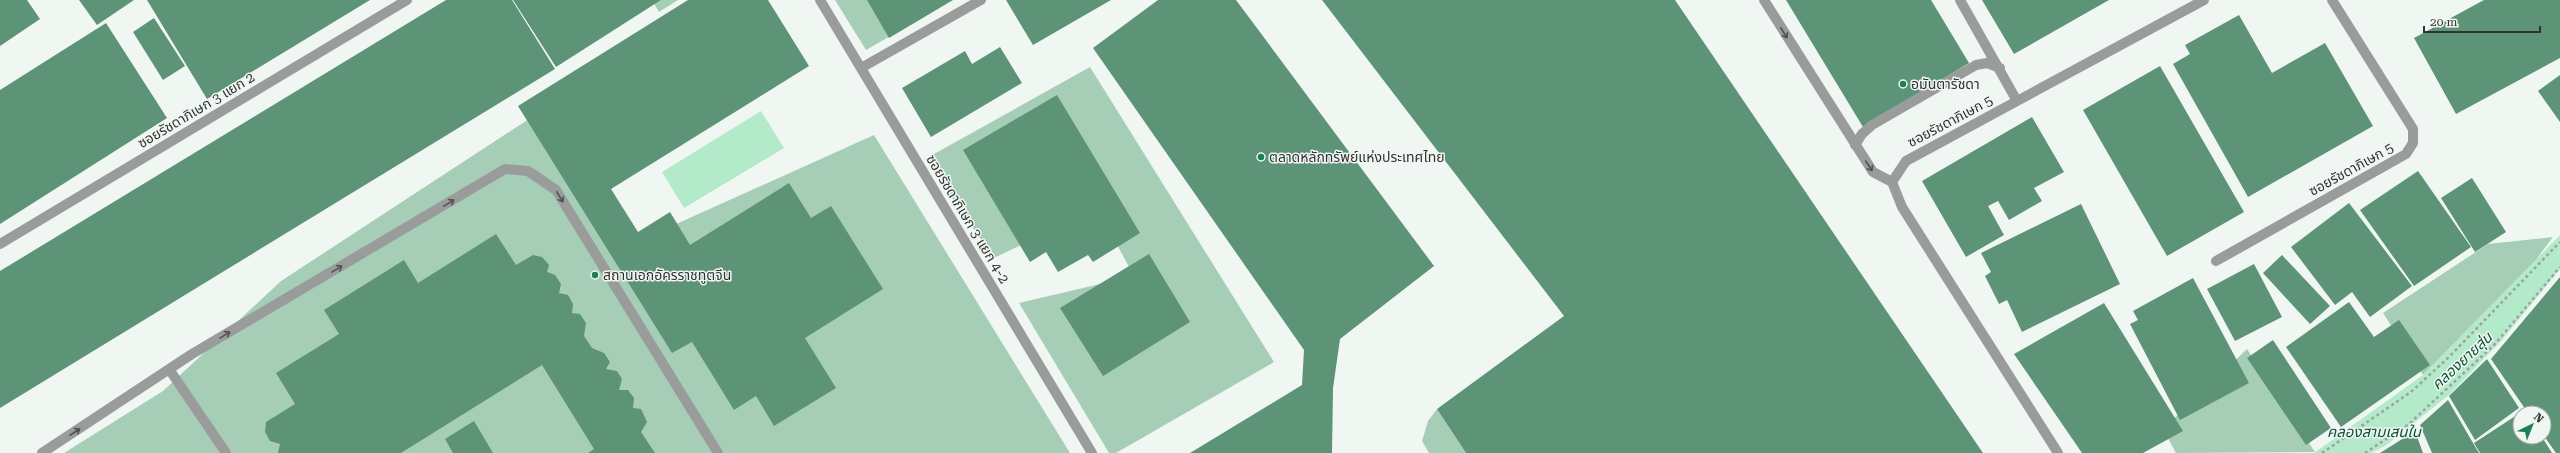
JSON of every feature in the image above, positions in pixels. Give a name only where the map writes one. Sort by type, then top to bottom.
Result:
[{"type":"street","name":"ซอยรัชดาภิเษก 3 แยก 2","points":[[0,244],[408,0]]},
{"type":"street","name":"ซอยรัชดาภิเษก 3 แยก 4-2","points":[[820,0],[1092,453]]},
{"type":"street","points":[[861,68],[981,0]]},
{"type":"street","points":[[1764,0],[1855,146],[1873,172],[1892,182],[1902,207],[2058,453]]},
{"type":"street","points":[[1960,0],[2000,68],[2017,101]]},
{"type":"street","name":"ซอยรัชดาภิเษก 5","points":[[1892,182],[1906,161],[2204,0]]},
{"type":"street","name":"ซอยรัชดาภิเษก 5","points":[[2216,261],[2406,154],[2413,143],[2413,130],[2332,0]]},
{"type":"street","points":[[1855,146],[1862,134],[1872,125],[1976,64],[1987,63],[2000,68]]},
{"type":"street","points":[[42,453],[169,369],[506,170],[528,171],[556,190],[718,453]]},
{"type":"street","points":[[169,369],[226,453]]},
{"type":"path","points":[[2322,453],[2411,392],[2449,357],[2560,242]]},
{"type":"path","points":[[2365,453],[2409,424],[2495,344],[2560,267]]},
{"type":"shaded area","points":[[652,0],[678,0],[659,12]]},
{"type":"shaded area","points":[[835,0],[890,0],[906,27],[866,50]]},
{"type":"shaded area","points":[[1090,67],[1274,362],[1116,453],[1109,453],[1019,303],[1134,276],[1115,241],[1044,234],[994,258],[925,159]]},
{"type":"shaded area","name":"สถานเอกอัครราชทูตจีน","points":[[532,117],[634,243],[874,135],[1070,453],[64,453],[163,391],[281,281]]},
{"type":"shaded area","points":[[2553,237],[2535,261],[2423,375],[2383,313],[2488,244]]},
{"type":"shaded area","points":[[2247,349],[2315,452],[2176,453],[2163,429]]},
{"type":"shaded area","points":[[1437,409],[1466,453],[1429,453],[1422,441],[1428,421]]},
{"type":"water","points":[[761,111],[784,148],[684,208],[662,172]]},
{"type":"water","name":"คลองสามเสนใน","points":[[2560,235],[2560,269],[2502,340],[2449,395],[2385,446],[2371,453],[2314,453],[2423,375]]},
{"type":"building","points":[[0,0],[27,0],[40,19],[0,46]]},
{"type":"building","points":[[79,0],[134,0],[97,25]]},
{"type":"building","points":[[147,0],[370,0],[207,99]]},
{"type":"building","points":[[446,0],[512,0],[555,69],[0,408],[0,271]]},
{"type":"building","points":[[513,0],[661,0],[556,67]]},
{"type":"building","points":[[688,0],[768,0],[809,66],[611,189],[638,232],[670,212],[690,245],[789,183],[811,218],[831,206],[883,289],[805,338],[836,388],[774,426],[756,396],[734,410],[692,342],[672,353],[518,106]]},
{"type":"building","points":[[867,0],[953,0],[889,38]]},
{"type":"building","points":[[1006,0],[1111,0],[1033,45]]},
{"type":"building","name":"ตลาดหลักทรัพย์แห่งประเทศไทย","points":[[1158,0],[1236,0],[1434,266],[1340,339],[1333,388],[1332,453],[1190,453],[1302,385],[1304,350],[1093,48]]},
{"type":"building","points":[[1322,0],[1675,0],[1983,453],[1466,453],[1437,409],[1564,316]]},
{"type":"building","points":[[1786,0],[1931,0],[1969,63],[1863,127]]},
{"type":"building","points":[[1982,0],[2109,0],[2014,54]]},
{"type":"building","points":[[2484,0],[2560,0],[2560,58],[2456,114],[2414,38]]},
{"type":"building","points":[[2239,15],[2272,73],[2325,43],[2373,126],[2248,197],[2173,64],[2190,54],[2185,45]]},
{"type":"building","points":[[154,18],[185,66],[163,80],[133,32]]},
{"type":"building","points":[[106,23],[167,118],[0,224],[0,90]]},
{"type":"building","points":[[1000,47],[1022,83],[931,137],[902,88],[965,51],[972,64]]},
{"type":"building","points":[[2160,66],[2244,212],[2167,256],[2083,110]]},
{"type":"building","points":[[2560,75],[2560,122],[2538,91]]},
{"type":"building","points":[[1057,95],[1140,233],[1093,262],[1088,255],[1058,272],[1046,252],[1030,262],[963,150]]},
{"type":"building","points":[[2032,117],[2064,172],[2034,188],[2042,201],[2009,220],[1998,201],[1988,206],[2004,235],[1966,257],[1922,181]]},
{"type":"building","points":[[2418,171],[2471,247],[2414,286],[2360,210]]},
{"type":"building","points":[[2472,178],[2506,232],[2475,252],[2441,198]]},
{"type":"building","points":[[2349,203],[2412,286],[2370,317],[2352,292],[2335,305],[2291,247]]},
{"type":"building","points":[[2081,204],[2120,284],[2022,332],[2007,300],[1999,304],[1985,276],[1991,272],[1981,253]]},
{"type":"building","points":[[496,234],[516,265],[533,255],[542,257],[549,265],[547,272],[555,275],[561,284],[559,293],[568,295],[573,304],[572,313],[580,314],[586,323],[584,336],[592,348],[604,353],[610,362],[606,369],[617,371],[622,379],[619,390],[628,390],[634,398],[633,408],[641,409],[647,422],[641,432],[655,453],[588,453],[594,449],[542,365],[401,453],[278,453],[280,444],[270,441],[265,432],[266,422],[295,404],[276,373],[339,334],[324,310],[404,260],[418,283]]},
{"type":"building","points":[[1149,254],[1190,322],[1103,376],[1060,308]]},
{"type":"building","points":[[2282,255],[2330,306],[2310,324],[2263,273]]},
{"type":"building","points":[[2254,264],[2282,317],[2235,341],[2207,289]]},
{"type":"building","points":[[2560,277],[2560,453],[2556,453],[2550,445],[2552,445],[2552,405],[2523,405],[2491,359]]},
{"type":"building","points":[[2193,278],[2249,383],[2180,420],[2130,324],[2138,320],[2133,311]]},
{"type":"building","points":[[2349,302],[2374,337],[2399,320],[2430,365],[2341,427],[2286,347]]},
{"type":"building","points":[[2104,303],[2183,431],[2143,453],[2082,453],[2014,354]]},
{"type":"building","points":[[2273,340],[2331,428],[2306,445],[2247,358]]},
{"type":"building","points":[[2487,359],[2517,405],[2512,405],[2512,413],[2475,440],[2449,396]]},
{"type":"building","points":[[2448,400],[2479,453],[2432,453],[2420,425]]},
{"type":"building","points":[[2512,418],[2512,445],[2547,445],[2552,453],[2480,453],[2474,443]]},
{"type":"building","points":[[474,421],[493,453],[453,453],[445,439]]},
{"type":"building","points":[[2415,431],[2423,453],[2380,453]]},
{"type":"place","name":"อมันตารัชดา","points":[[1903,84]]},
{"type":"place","name":"ตลาดหลักทรัพย์แห่งประเทศไทย","points":[[1261,157]]},
{"type":"place","name":"สถานเอกอัครราชทูตจีน","points":[[595,275]]},
{"type":"water label","name":"คลองยายสุ่น","points":[[2462,361]]}]
